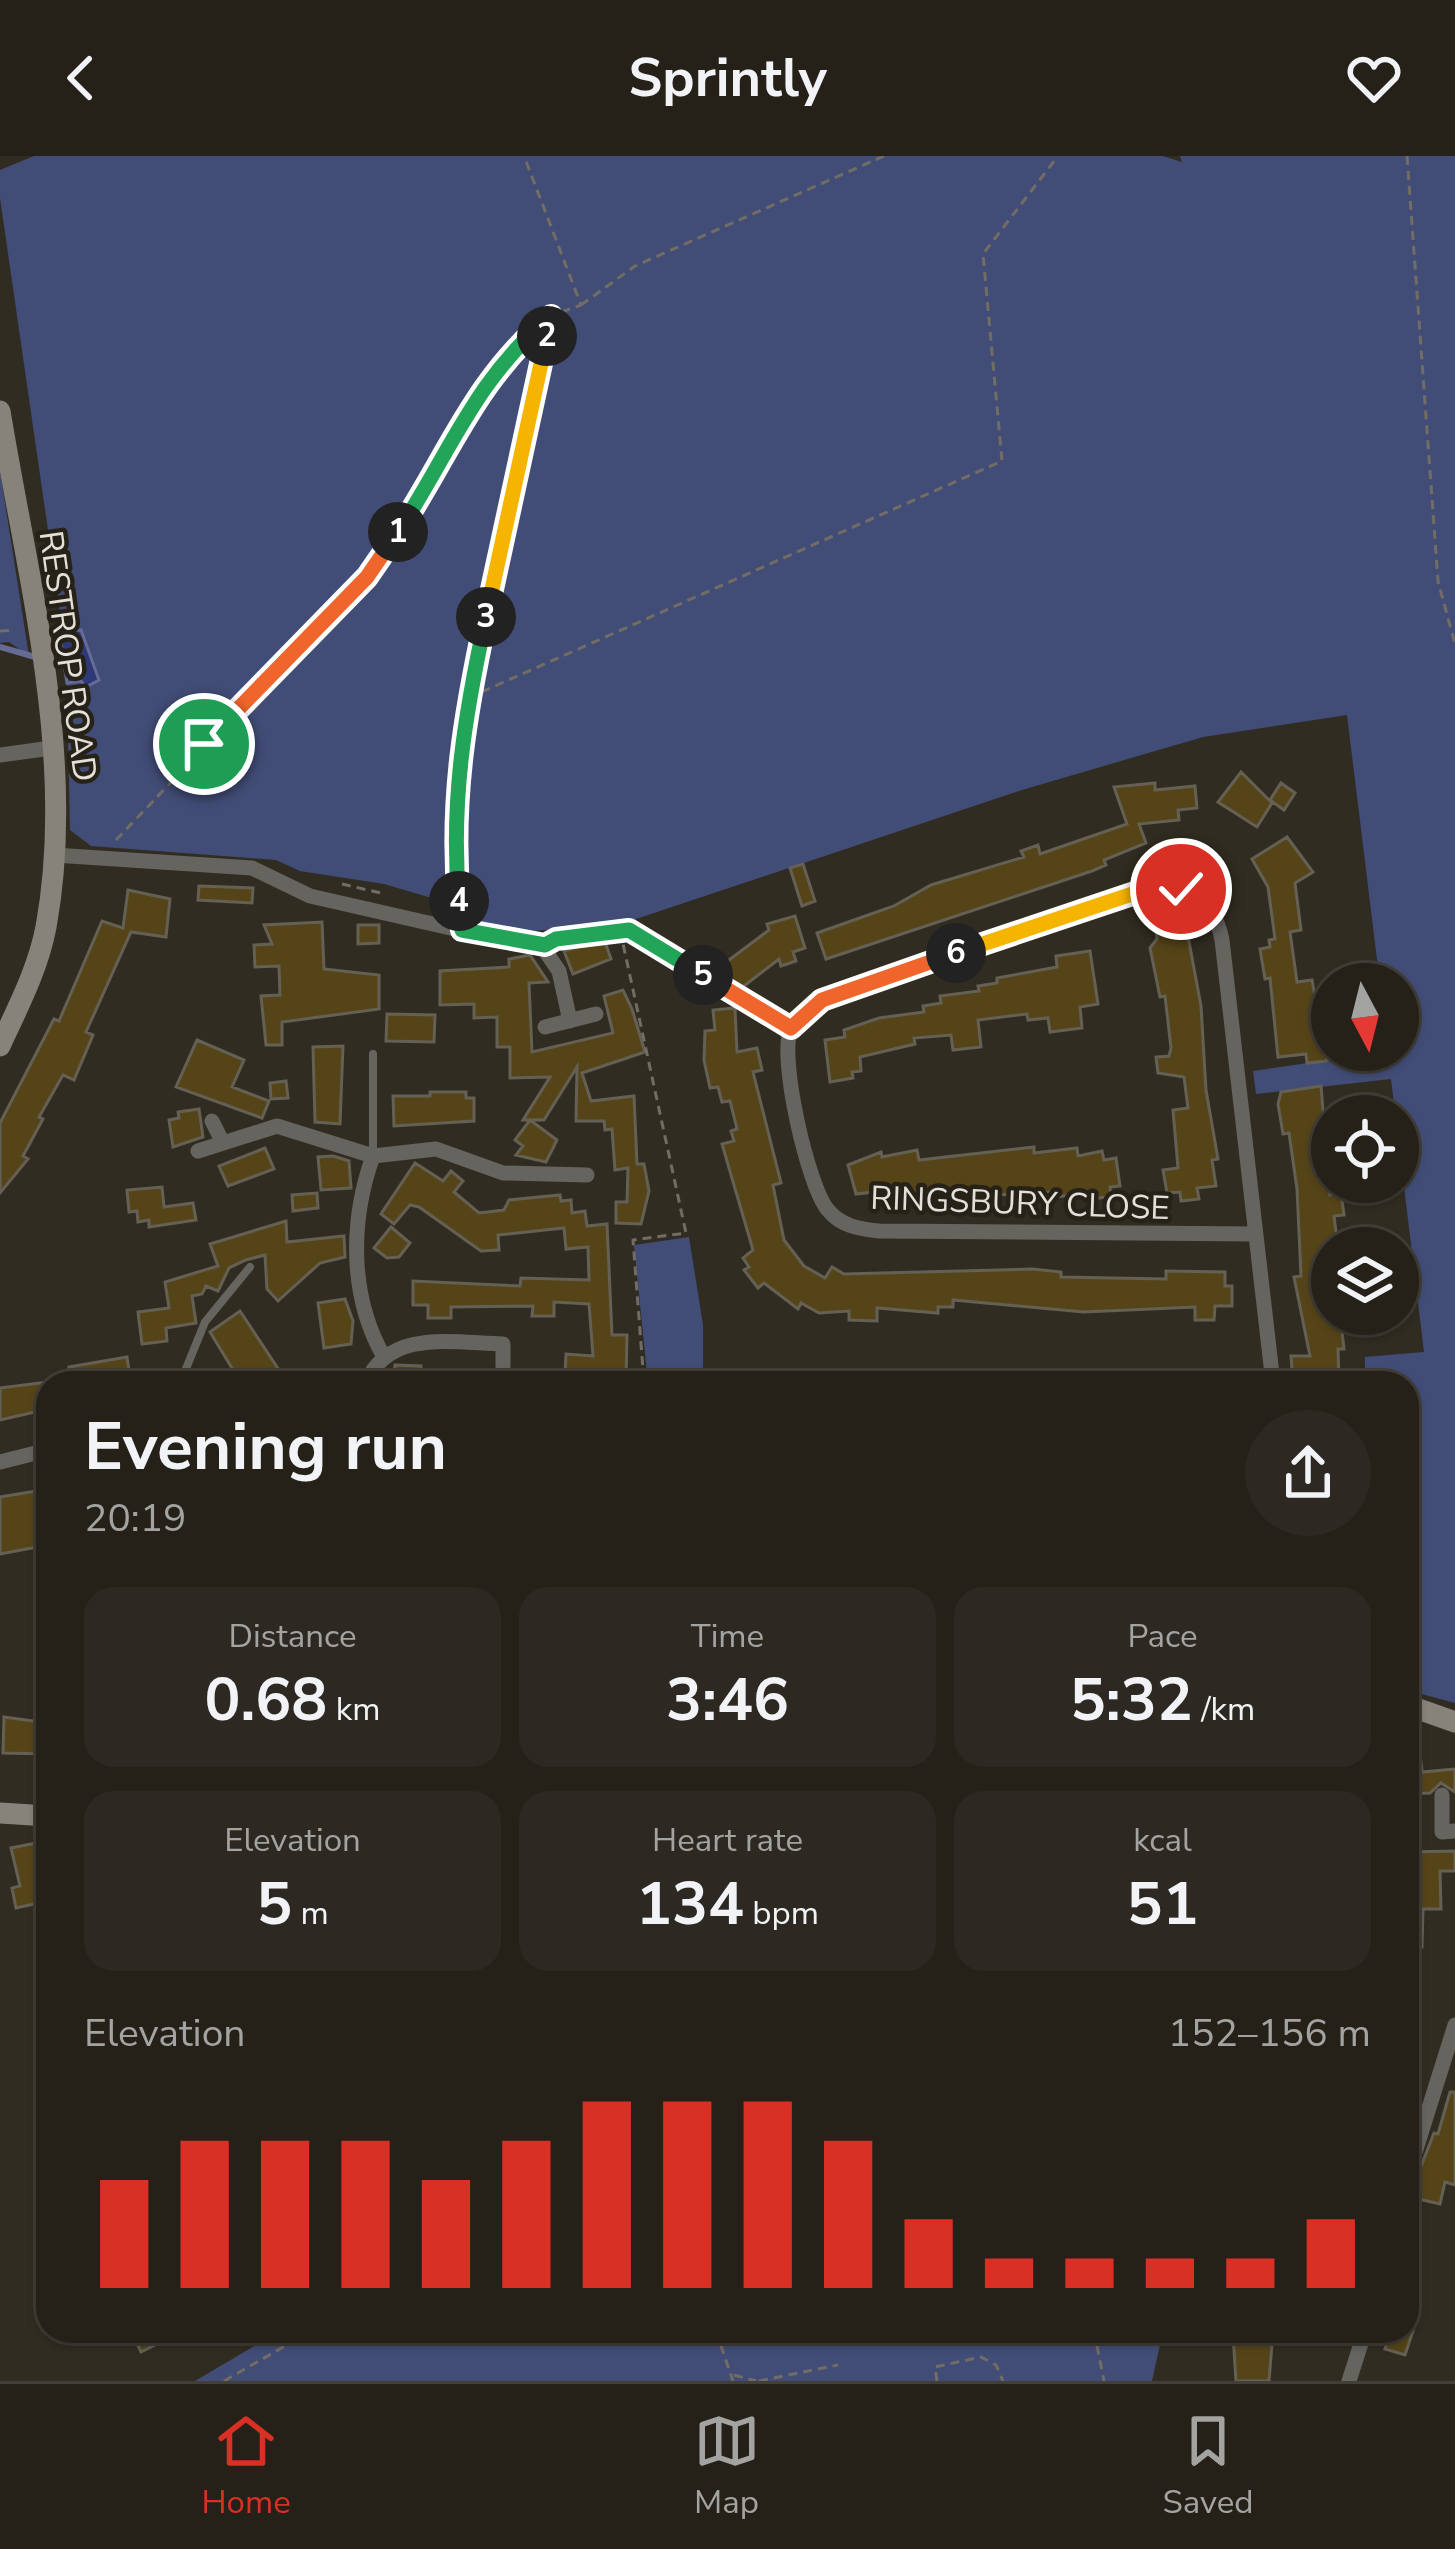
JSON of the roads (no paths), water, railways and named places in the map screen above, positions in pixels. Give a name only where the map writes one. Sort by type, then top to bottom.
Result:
[{"type":"street","name":"RESTROP ROAD","points":[[0,411],[51,748],[54,855],[39,956],[0,1046]]},
{"type":"street","points":[[0,755],[51,748]]},
{"type":"street","points":[[54,855],[252,868],[310,896],[545,945],[559,971],[570,1021]]},
{"type":"street","name":"RINGSBURY CLOSE","points":[[1160,886],[1191,893],[1211,911],[1220,929],[1256,1234],[879,1231],[848,1225],[831,1214],[816,1188],[786,1061],[791,1028],[804,1010],[834,994],[1060,917],[1160,886]]},
{"type":"street","points":[[545,1027],[596,1014]]},
{"type":"street","points":[[212,1121],[223,1143]]},
{"type":"street","points":[[198,1151],[277,1126],[373,1156],[436,1149],[503,1173],[568,1167],[587,1175]]},
{"type":"street","points":[[373,1156],[356,1253],[368,1326],[384,1357]]},
{"type":"street","points":[[1256,1234],[1272,1371]]},
{"type":"street","points":[[375,1371],[384,1357],[421,1342],[503,1344],[502,1371]]},
{"type":"street","points":[[0,1462],[36,1453]]},
{"type":"street","points":[[1419,1709],[1455,1721]]},
{"type":"street","points":[[1442,1795],[1442,1832],[1455,1831]]},
{"type":"street","points":[[0,1813],[36,1815]]},
{"type":"street","points":[[1419,2128],[1455,2025]]},
{"type":"street","points":[[1349,2381],[1361,2343]]},
{"type":"lane","points":[[373,1054],[373,1156]]},
{"type":"lane","points":[[185,1371],[205,1322],[250,1267]]},
{"type":"waterway","points":[[0,647],[35,657]]}]
